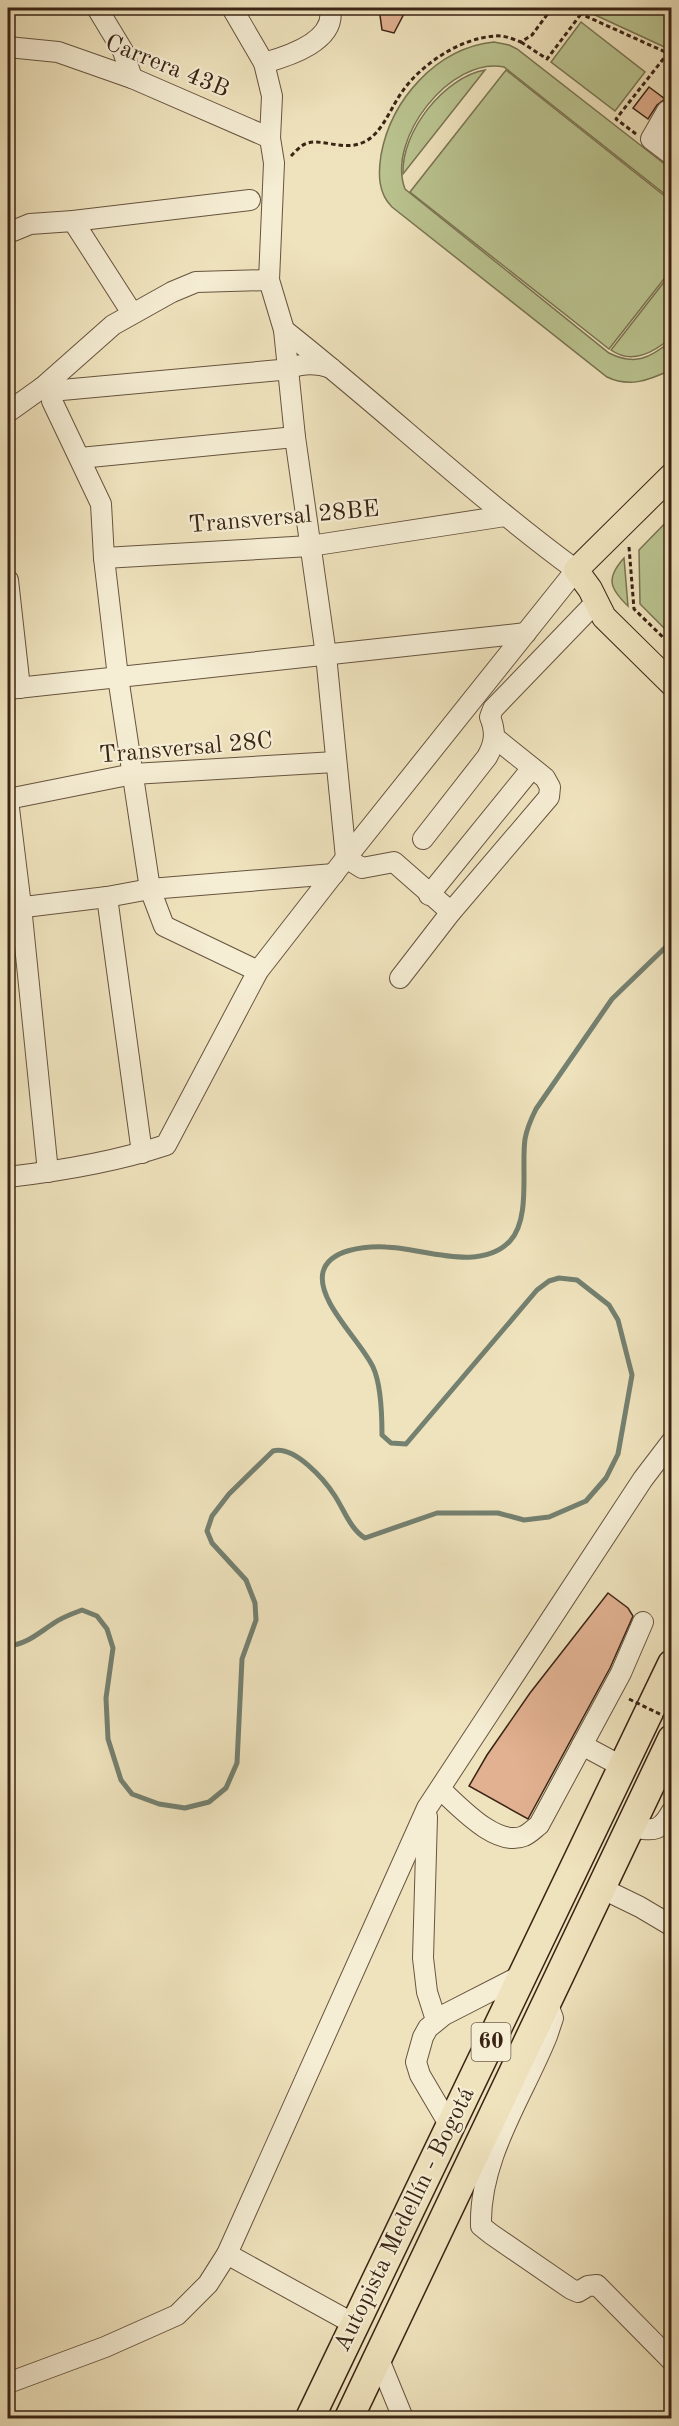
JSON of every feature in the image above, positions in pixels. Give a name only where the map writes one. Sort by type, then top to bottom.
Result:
[{"type":"highway","name":"Autopista Medellín - Bogotá","points":[[310,2418],[672,1664]]},
{"type":"highway","name":"Autopista Medellín - Bogotá","points":[[349,2418],[672,1739]]},
{"type":"main road","points":[[669,676],[604,617],[597,601],[576,570],[672,476]]},
{"type":"street","points":[[97,8],[123,51],[132,78]]},
{"type":"street","points":[[232,8],[264,63],[272,96],[270,138],[274,163],[269,280],[284,330],[295,437],[326,656],[346,858]]},
{"type":"street","points":[[264,63],[292,56],[315,41],[327,28],[331,14],[330,8]]},
{"type":"street","name":"Carrera 43B","points":[[8,47],[58,52],[132,78],[270,138]]},
{"type":"street","points":[[667,111],[644,143],[672,155]]},
{"type":"street","points":[[8,233],[30,224],[250,200]]},
{"type":"street","points":[[73,221],[132,313]]},
{"type":"street","points":[[8,412],[47,389],[113,325],[132,313],[196,282],[269,280]]},
{"type":"street","points":[[8,1177],[48,1172],[142,1153],[166,1145],[258,971],[576,570],[504,516],[334,369],[284,330]]},
{"type":"street","points":[[47,389],[280,370],[306,364],[319,364],[334,369]]},
{"type":"street","points":[[47,389],[101,504],[104,558],[118,677],[150,889],[164,926],[258,971]]},
{"type":"street","points":[[80,458],[295,437]]},
{"type":"street","name":"Transversal 28BE","points":[[104,558],[310,546],[504,516]]},
{"type":"street","points":[[8,580],[14,689],[526,633]]},
{"type":"street","points":[[423,839],[488,757],[493,747],[494,737],[490,717],[493,709],[597,601]]},
{"type":"street","points":[[400,978],[451,912],[549,797],[550,787],[545,778],[494,737]]},
{"type":"street","name":"Transversal 28C","points":[[8,799],[133,774],[335,762]]},
{"type":"street","points":[[429,895],[532,768]]},
{"type":"street","points":[[8,799],[14,908],[48,1172]]},
{"type":"street","points":[[346,858],[362,868],[394,862],[451,912]]},
{"type":"street","points":[[14,908],[107,897],[150,889],[334,874]]},
{"type":"street","points":[[107,897],[142,1153]]},
{"type":"street","points":[[8,2383],[105,2347],[177,2315],[207,2284],[227,2254],[427,1808],[643,1479],[672,1441]]},
{"type":"street","points":[[440,1789],[491,1833],[515,1838],[524,1836],[539,1825],[621,1672],[643,1622]]},
{"type":"street","points":[[582,1745],[623,1767]]},
{"type":"street","points":[[427,1808],[423,1959],[427,1992],[436,2020]]},
{"type":"street","points":[[630,1827],[654,1830],[664,1825],[672,1811]]},
{"type":"street","points":[[601,1888],[672,1926]]},
{"type":"street","points":[[450,2126],[420,2075],[416,2062],[423,2037],[436,2020],[524,1974]]},
{"type":"street","points":[[547,2002],[553,2018],[494,2154],[482,2201],[482,2226],[571,2289],[578,2292],[597,2284],[672,2361]]},
{"type":"street","points":[[227,2254],[354,2324]]},
{"type":"street","points":[[378,2357],[403,2418]]},
{"type":"path","points":[[521,42],[532,35],[552,8]]},
{"type":"path","points":[[573,8],[581,14],[670,54],[616,120],[644,143]]},
{"type":"path","points":[[289,158],[306,144],[318,142],[341,146],[362,144],[367,141],[376,133],[408,84],[445,53],[479,38],[497,36],[521,42],[547,59],[581,14]]},
{"type":"path","points":[[629,545],[634,609],[672,646]]},
{"type":"path","points":[[629,1699],[672,1720]]},
{"type":"green space","points":[[580,8],[671,8],[671,50]]},
{"type":"green space","points":[[581,22],[645,72],[615,111],[551,62]]},
{"type":"green space","points":[[494,42],[517,49],[671,169],[671,199],[504,67],[484,67],[464,74],[444,88],[428,105],[414,126],[405,147],[402,169],[405,189],[609,353],[627,359],[642,358],[656,352],[671,341],[671,370],[647,380],[632,382],[607,377],[387,202],[379,176],[381,155],[386,135],[406,97],[435,66],[453,54],[473,46]]},
{"type":"green space","points":[[485,70],[403,174],[404,158],[409,141],[417,124],[428,109],[455,83]]},
{"type":"green space","points":[[506,70],[671,201],[671,270],[609,349],[410,192]]},
{"type":"green space","points":[[671,273],[671,338],[642,355],[627,356],[611,350]]},
{"type":"green space","points":[[671,517],[671,635],[640,604],[639,550]]},
{"type":"green space","points":[[624,558],[628,606],[617,594],[612,583],[614,571]]},
{"type":"building","points":[[379,8],[407,8],[394,33],[382,30]]},
{"type":"building","points":[[649,87],[665,99],[657,105],[648,119],[633,108]]},
{"type":"building","points":[[608,1593],[628,1608],[633,1616],[610,1668],[528,1819],[469,1786],[487,1755],[530,1693]]},
{"type":"waterway","points":[[8,1646],[26,1641],[58,1620],[82,1610],[97,1616],[107,1629],[113,1648],[106,1698],[108,1739],[121,1780],[132,1794],[159,1804],[185,1808],[209,1802],[226,1788],[237,1763],[242,1659],[256,1620],[255,1603],[246,1580],[212,1543],[207,1531],[212,1516],[229,1494],[273,1451],[290,1453],[308,1465],[324,1481],[352,1525],[365,1538],[437,1513],[498,1513],[524,1520],[549,1517],[586,1501],[606,1478],[618,1454],[632,1375],[618,1320],[609,1305],[577,1280],[559,1278],[549,1281],[537,1290],[406,1444],[391,1443],[382,1435],[376,1374],[326,1295],[323,1272],[333,1258],[359,1248],[401,1248],[467,1257],[483,1256],[498,1250],[510,1241],[521,1220],[525,1139],[536,1109],[612,999],[672,941]]}]
